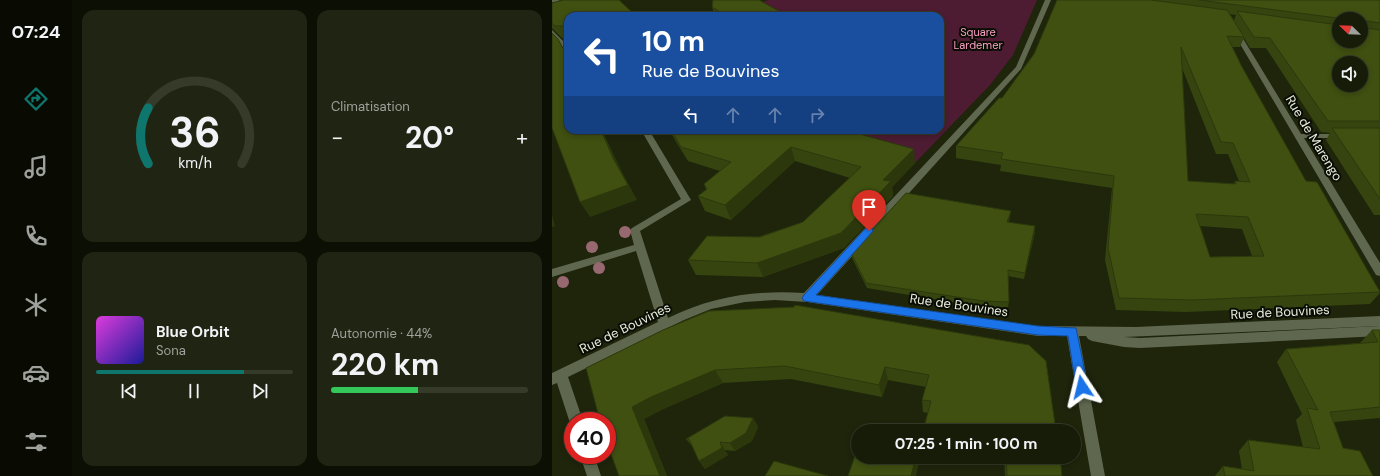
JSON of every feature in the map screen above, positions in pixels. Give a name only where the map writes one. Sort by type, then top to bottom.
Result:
[{"type":"street","points":[[552,0],[567,5]]},
{"type":"street","points":[[807,298],[1019,68],[1048,0]]},
{"type":"street","points":[[552,9],[574,2]]},
{"type":"street","name":"Rue de Marengo","points":[[1230,22],[1380,272]]},
{"type":"street","points":[[552,32],[564,46]]},
{"type":"street","points":[[647,134],[686,200],[635,230],[664,324]]},
{"type":"street","points":[[1298,136],[1350,136]]},
{"type":"street","points":[[552,273],[640,246]]},
{"type":"street","name":"Rue de Bouvines","points":[[557,376],[664,324],[710,305],[745,298],[775,296],[807,298],[1038,331],[1072,332],[1174,330],[1380,321]]},
{"type":"street","points":[[1098,476],[1072,332],[1106,340],[1140,343],[1380,331]]},
{"type":"street","points":[[557,376],[572,412]]},
{"type":"street","points":[[590,464],[594,476]]},
{"type":"green space","name":"Square Lardemer","points":[[769,0],[1037,0],[1013,55],[990,85],[944,133],[944,12],[749,12],[742,8]]},
{"type":"green space","name":"Square Lardemer","points":[[812,134],[943,134],[915,163]]},
{"type":"building","points":[[563,0],[619,0],[632,12],[564,12],[564,26],[555,26],[552,23],[552,3]]},
{"type":"building","points":[[713,0],[759,0],[781,12],[720,12],[712,7]]},
{"type":"building","points":[[1057,0],[1151,0],[1227,10],[1244,37],[1227,36],[1241,65],[1306,181],[1317,182],[1380,292],[1192,300],[1119,298],[1108,248],[1114,176],[1001,159],[1003,153],[956,146],[999,98],[1002,98],[1034,54]],"holes":[[[1181,47],[1221,142],[1233,143],[1250,182],[1235,181],[1236,184],[1188,181]],[[1196,214],[1248,217],[1264,256],[1210,257]]]},
{"type":"building","points":[[1199,0],[1380,0],[1380,23],[1368,21],[1368,12],[1332,12],[1332,17]]},
{"type":"building","points":[[1237,11],[1332,24],[1332,48],[1368,48],[1368,28],[1380,30],[1380,121],[1328,121],[1270,38],[1254,37]]},
{"type":"building","points":[[552,33],[558,39],[564,50],[564,134],[603,134],[613,158],[628,185],[580,202],[552,128]]},
{"type":"building","points":[[1332,128],[1380,128],[1380,199]]},
{"type":"building","points":[[673,134],[860,134],[914,149],[883,180],[891,181],[841,233],[757,263],[688,260],[707,236],[760,237],[803,222],[861,167],[791,147],[725,205],[698,196],[707,189],[704,184],[731,162],[681,147]]},
{"type":"building","points":[[906,193],[1011,211],[1007,222],[1035,226],[1025,273],[1008,270],[1009,302],[983,301],[866,283],[851,253]]},
{"type":"building","points":[[795,305],[1029,345],[1046,361],[1055,424],[925,424],[931,401],[922,400],[929,375],[885,367],[879,385],[785,366],[715,370],[651,397],[632,407],[660,476],[619,476],[615,464],[616,464],[616,412],[598,412],[586,368],[663,330],[709,311],[794,307]]},
{"type":"building","points":[[1372,330],[1380,330],[1380,407],[1330,412],[1343,448],[1360,451],[1373,476],[1225,476],[1223,466],[1254,471],[1248,440],[1320,449],[1307,408],[1318,410],[1286,349],[1378,342]]},
{"type":"building","points":[[725,416],[753,418],[746,433],[730,443],[720,442],[722,448],[699,461],[689,439],[686,439]]},
{"type":"building","points":[[774,461],[828,476],[765,476]]},
{"type":"building","points":[[852,464],[914,464],[911,476],[848,476]]},
{"type":"building","points":[[1006,464],[1061,464],[1062,476],[1007,476]]},
{"type":"route","points":[[869,231],[807,298],[1038,331],[1072,332],[1082,387]]}]
